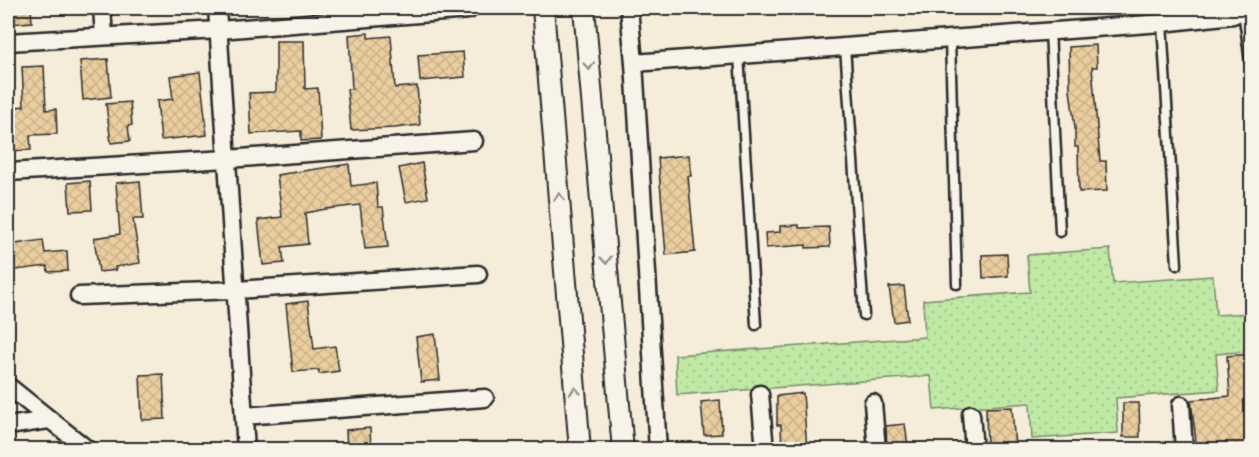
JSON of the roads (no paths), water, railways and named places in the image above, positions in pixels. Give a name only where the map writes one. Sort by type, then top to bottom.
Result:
[{"type":"street","points":[[102,8],[104,36]]},
{"type":"street","points":[[218,8],[246,450]]},
{"type":"street","points":[[543,8],[580,450]]},
{"type":"street","points":[[584,8],[623,450]]},
{"type":"street","points":[[629,8],[658,450]]},
{"type":"street","points":[[634,63],[1162,23],[1233,15],[1246,9]]},
{"type":"street","points":[[8,42],[219,30],[469,10]]},
{"type":"street","points":[[8,171],[227,159],[474,141]]},
{"type":"street","points":[[79,296],[236,290],[478,274]]},
{"type":"street","points":[[8,386],[88,450]]},
{"type":"street","points":[[760,394],[765,450]]},
{"type":"street","points":[[244,416],[485,398]]},
{"type":"street","points":[[873,403],[877,450]]},
{"type":"street","points":[[1181,405],[1184,450]]},
{"type":"street","points":[[971,414],[974,450]]},
{"type":"street","points":[[8,426],[49,420]]},
{"type":"lane","points":[[1246,9],[1251,76]]},
{"type":"lane","points":[[1162,23],[1177,265]]},
{"type":"lane","points":[[1050,31],[1060,232]]},
{"type":"lane","points":[[950,39],[957,284]]},
{"type":"lane","points":[[845,47],[864,315]]},
{"type":"lane","points":[[739,55],[756,325]]}]
